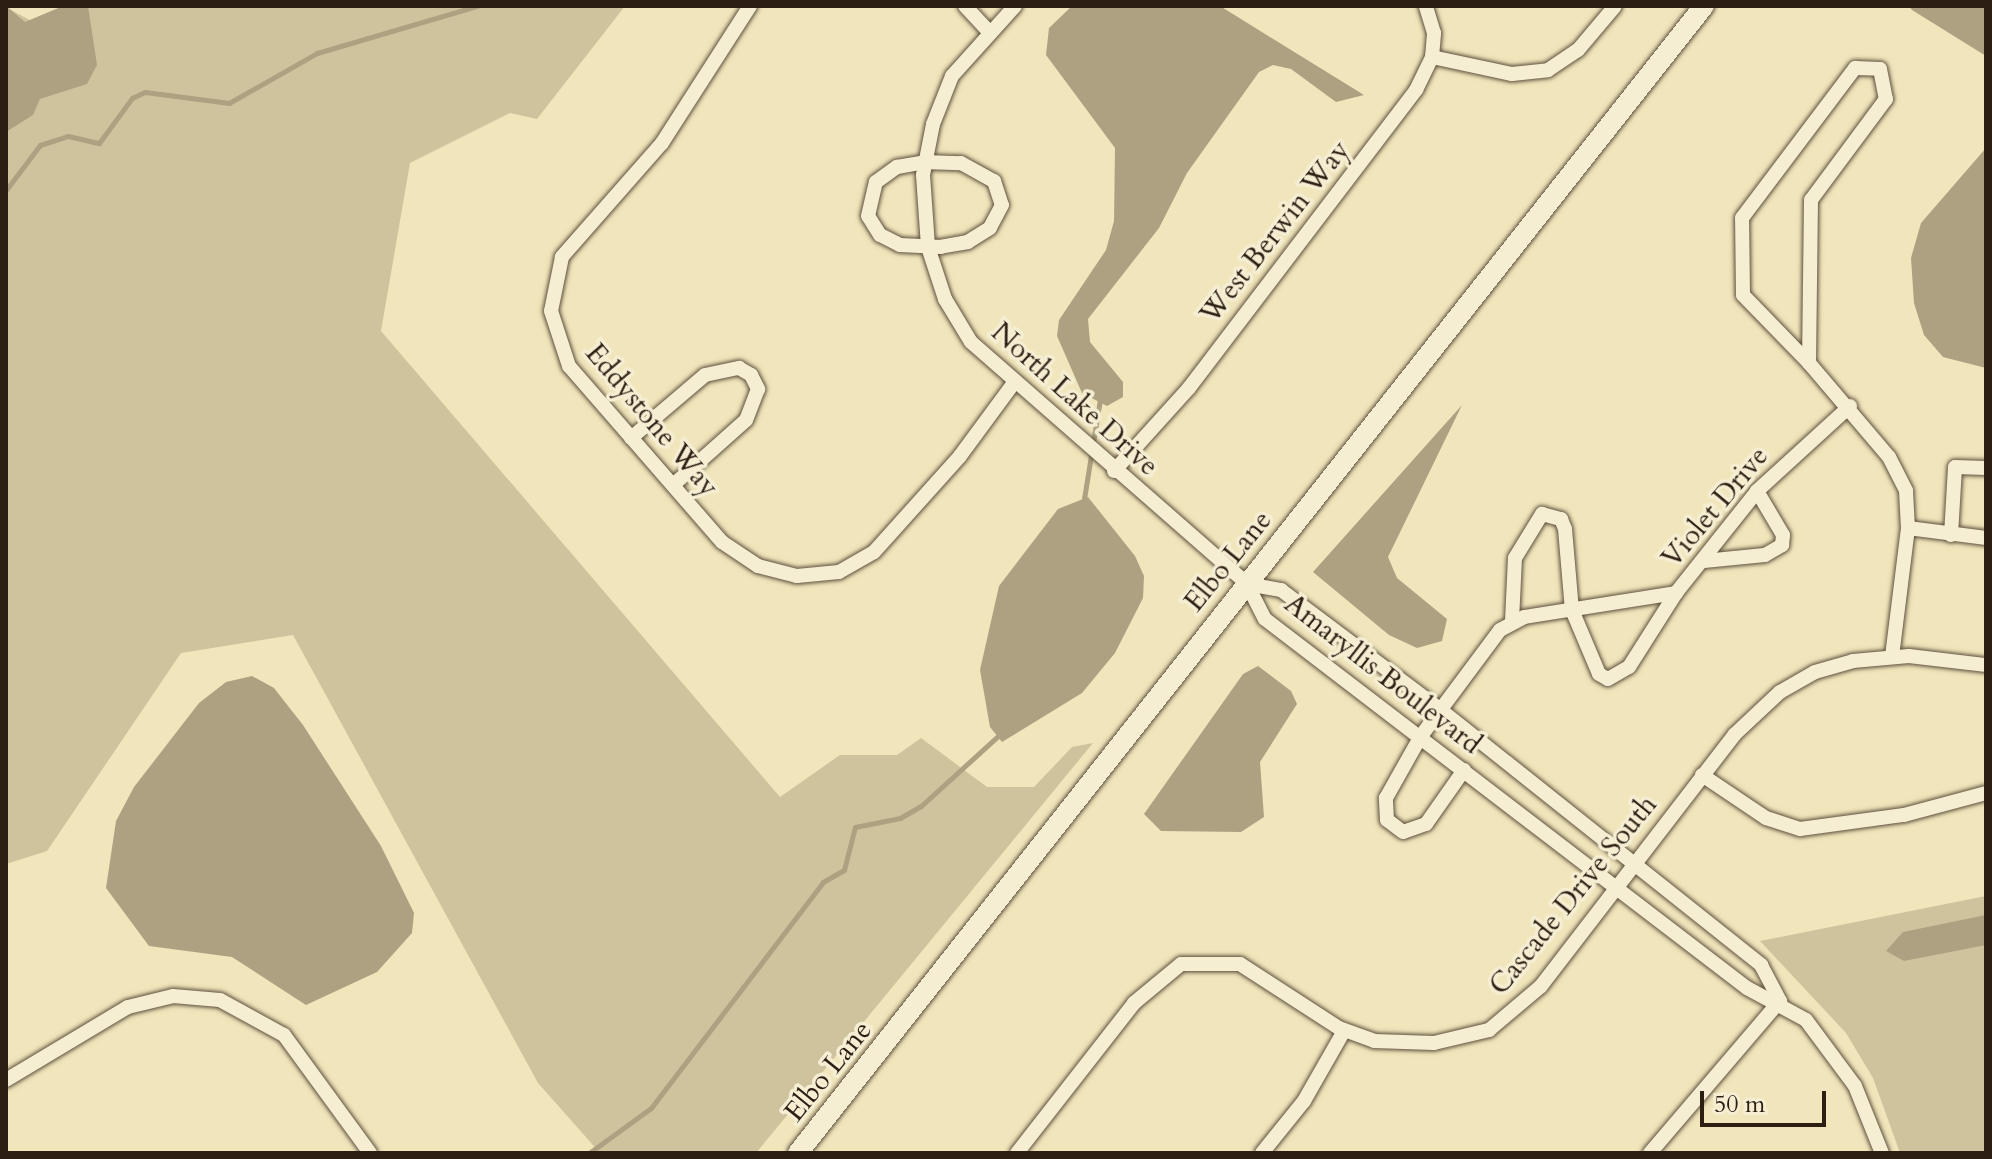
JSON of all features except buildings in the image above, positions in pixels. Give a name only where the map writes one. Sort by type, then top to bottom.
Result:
[{"type":"street","name":"Eddystone Way","points":[[750,6],[692,102],[646,163],[571,241],[556,274],[551,311],[560,348],[631,438],[722,542],[758,566],[797,576],[839,572],[874,552],[904,522],[1013,384]]},
{"type":"street","points":[[965,6],[988,31]]},
{"type":"street","name":"North Lake Drive","points":[[1015,6],[988,31],[952,76],[924,162],[921,200],[928,247],[956,321],[1013,384],[1247,584]]},
{"type":"street","points":[[1426,6],[1434,33],[1432,57],[1512,74],[1548,70],[1578,50],[1615,6]]},
{"type":"street","name":"Elbo Lane","points":[[798,1153],[1704,6]]},
{"type":"street","name":"West Berwin Way","points":[[1114,471],[1189,388],[1389,127],[1432,57]]},
{"type":"street","points":[[1809,363],[1811,200],[1886,99],[1880,69],[1855,68],[1742,218],[1743,295],[1850,406],[1899,473],[1908,528],[1892,656]]},
{"type":"street","points":[[924,162],[961,163],[984,172],[1002,205],[979,236],[928,247],[889,241],[868,216],[876,182],[897,167],[924,162]]},
{"type":"street","points":[[631,438],[705,375],[739,368],[751,375],[758,389],[746,420],[673,485]]},
{"type":"street","name":"Violet Drive","points":[[1512,621],[1676,593],[1757,491],[1850,406]]},
{"type":"street","points":[[1951,535],[1955,467],[1986,468]]},
{"type":"street","points":[[1704,561],[1765,555],[1782,545],[1783,535],[1757,491]]},
{"type":"street","points":[[1464,770],[1426,824],[1403,832],[1393,827],[1386,798],[1421,736],[1512,621],[1515,558],[1542,514],[1561,519],[1565,529],[1572,610],[1599,674],[1620,676],[1648,643],[1676,593]]},
{"type":"street","points":[[1908,528],[1986,538]]},
{"type":"street","name":"Amaryllis Boulevard","points":[[1247,584],[1281,590],[1442,711],[1761,965],[1780,1001]]},
{"type":"street","name":"Amaryllis Boulevard","points":[[1247,584],[1265,619],[1747,988],[1780,1001],[1806,1020],[1855,1086],[1882,1153]]},
{"type":"street","name":"Cascade Drive South","points":[[1017,1153],[1134,1003],[1181,964],[1240,964],[1344,1031],[1414,1044],[1489,1030],[1541,986],[1616,885],[1748,719],[1797,681],[1835,666],[1892,656],[1986,665]]},
{"type":"street","points":[[1702,775],[1766,818],[1800,829],[1904,815],[1986,793]]},
{"type":"street","points":[[6,1080],[128,1007],[173,996],[220,1000],[284,1035],[370,1153]]},
{"type":"street","points":[[1650,1153],[1668,1148],[1780,1001]]},
{"type":"street","points":[[1262,1153],[1304,1101],[1344,1031]]},
{"type":"shaded area","points":[[6,6],[25,22],[63,6],[88,6],[97,65],[87,84],[40,99],[33,115],[6,132]]},
{"type":"shaded area","points":[[75,6],[625,6],[537,119],[510,113],[410,163],[381,331],[780,797],[840,755],[897,755],[921,738],[987,787],[1034,787],[1072,747],[1093,743],[756,1153],[600,1153],[538,1083],[293,635],[181,653],[47,851],[6,864],[6,7],[33,22]]},
{"type":"shaded area","points":[[1072,6],[1220,6],[1364,95],[1336,102],[1291,69],[1273,65],[1259,72],[1187,173],[1159,228],[1088,319],[1090,342],[1123,382],[1123,397],[1107,406],[1082,393],[1057,336],[1059,320],[1106,250],[1114,221],[1115,148],[1046,55],[1049,28]]},
{"type":"shaded area","points":[[1909,6],[1986,6],[1986,56],[1912,10]]},
{"type":"shaded area","points":[[1986,148],[1986,368],[1943,357],[1924,335],[1914,303],[1911,258],[1921,223]]},
{"type":"shaded area","points":[[1462,405],[1388,557],[1397,578],[1447,619],[1442,641],[1417,648],[1389,635],[1313,572]]},
{"type":"shaded area","points":[[1088,497],[1135,556],[1144,576],[1143,598],[1115,653],[1082,693],[1002,742],[990,727],[980,670],[999,586],[1058,509]]},
{"type":"shaded area","points":[[1258,666],[1291,691],[1297,704],[1260,762],[1264,817],[1241,832],[1161,831],[1144,814],[1243,674]]},
{"type":"shaded area","points":[[252,676],[274,688],[303,725],[381,846],[414,913],[412,933],[377,972],[306,1005],[232,957],[149,946],[106,888],[116,821],[134,787],[199,703],[226,682]]},
{"type":"shaded area","points":[[1986,896],[1986,1153],[1900,1153],[1873,1078],[1846,1033],[1760,941]]},
{"type":"shaded area","points":[[1986,915],[1986,945],[1904,961],[1886,951],[1903,932]]},
{"type":"waterway","points":[[6,190],[40,145],[68,136],[99,143],[132,98],[145,92],[229,103],[317,53],[477,6]]},
{"type":"waterway","points":[[1084,499],[1100,399]]},
{"type":"waterway","points":[[589,1153],[651,1108],[823,882],[844,870],[855,827],[900,818],[921,806],[999,735]]}]
